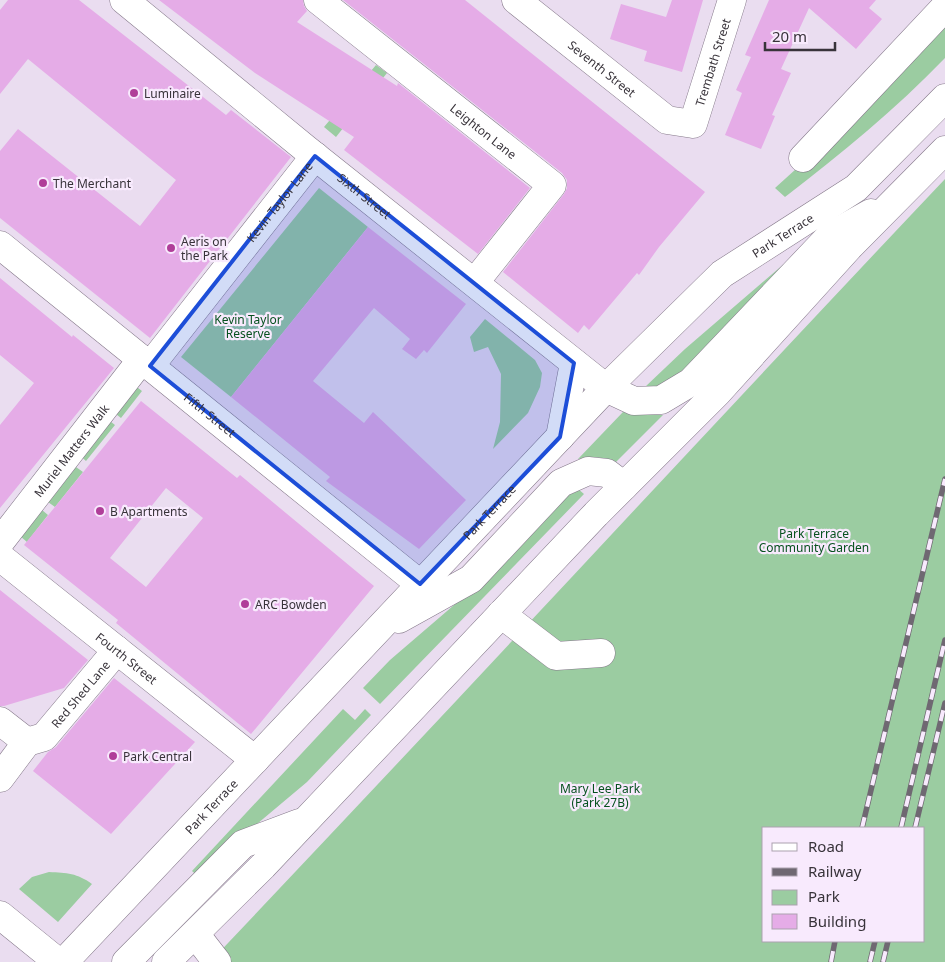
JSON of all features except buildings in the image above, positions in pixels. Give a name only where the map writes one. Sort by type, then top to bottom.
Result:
[{"type":"main road","name":"Sixth Street","points":[[124,0],[574,363],[606,388],[634,401],[661,400],[691,382],[830,236],[900,196]]},
{"type":"main road","name":"Leighton Lane","points":[[318,0],[552,185],[475,282]]},
{"type":"main road","name":"Seventh Street","points":[[516,0],[667,120],[693,124]]},
{"type":"main road","name":"Trembath Street","points":[[693,124],[732,0]]},
{"type":"main road","points":[[803,158],[941,5]]},
{"type":"main road","name":"Park Terrace","points":[[64,962],[606,388],[722,274],[856,188],[945,98]]},
{"type":"main road","points":[[166,962],[263,866],[501,614],[624,486],[717,393],[849,247],[942,154]]},
{"type":"main road","name":"Kevin Taylor Lane","points":[[146,362],[315,156]]},
{"type":"main road","name":"Fifth Street","points":[[0,244],[420,584]]},
{"type":"main road","name":"Muriel Matters Walk","points":[[0,542],[146,362]]},
{"type":"main road","points":[[560,437],[574,363]]},
{"type":"main road","points":[[374,634],[471,579],[561,483],[588,471],[607,473],[624,486]]},
{"type":"main road","name":"Fourth Street","points":[[0,557],[254,760]]},
{"type":"main road","points":[[501,614],[556,656],[601,653]]},
{"type":"main road","name":"Red Shed Lane","points":[[0,778],[27,742],[44,736],[117,650]]},
{"type":"main road","points":[[0,721],[27,742]]},
{"type":"main road","points":[[126,962],[243,844],[305,821]]},
{"type":"main road","points":[[202,956],[263,866]]},
{"type":"main road","points":[[0,915],[58,962]]},
{"type":"highlighted area","points":[[315,156],[574,363],[560,437],[420,584],[150,366]]},
{"type":"green space","points":[[945,27],[945,58],[888,113],[785,197],[775,188],[807,159]]},
{"type":"green space","points":[[376,65],[387,73],[336,137],[324,127]]},
{"type":"green space","name":"Mary Lee Park (Park 27B)","points":[[945,179],[945,962],[210,962]]},
{"type":"green space","name":"Kevin Taylor Reserve","points":[[319,188],[368,227],[231,397],[181,357]]},
{"type":"green space","points":[[792,257],[681,382],[653,394],[645,387],[685,349]]},
{"type":"green space","points":[[485,319],[535,360],[542,373],[540,387],[528,413],[493,449],[500,422],[501,374],[488,347],[474,352],[470,337]]},
{"type":"green space","points":[[133,384],[142,391],[121,418],[112,411]]},
{"type":"green space","points":[[623,412],[663,415],[616,462],[597,458],[578,459]]},
{"type":"green space","points":[[106,418],[115,425],[86,461],[78,454]]},
{"type":"green space","points":[[76,467],[83,472],[55,507],[48,502]]},
{"type":"green space","points":[[577,488],[584,494],[380,704],[363,688],[390,660],[482,581],[562,498]]},
{"type":"green space","points":[[42,510],[48,515],[27,542],[20,536]]},
{"type":"green space","points":[[343,709],[355,720],[365,709],[371,715],[307,782],[245,834],[201,879],[192,871]]},
{"type":"green space","points":[[49,872],[72,874],[92,884],[58,922],[19,889],[32,877]]},
{"type":"railway","points":[[862,827],[945,479]]},
{"type":"railway","points":[[901,827],[945,640]]},
{"type":"railway","points":[[915,827],[945,703]]},
{"type":"railway","points":[[831,962],[835,942]]},
{"type":"railway","points":[[870,962],[875,942]]},
{"type":"railway","points":[[883,962],[888,942]]},
{"type":"place","name":"Luminaire","points":[[134,93]]},
{"type":"place","name":"The Merchant","points":[[43,183]]},
{"type":"place","name":"Aeris on the Park","points":[[171,248]]},
{"type":"place","name":"B Apartments","points":[[100,511]]},
{"type":"place","name":"ARC Bowden","points":[[245,604]]},
{"type":"place","name":"Park Central","points":[[113,756]]},
{"type":"park label","name":"Park Terrace Community Garden","points":[[814,540]]}]
